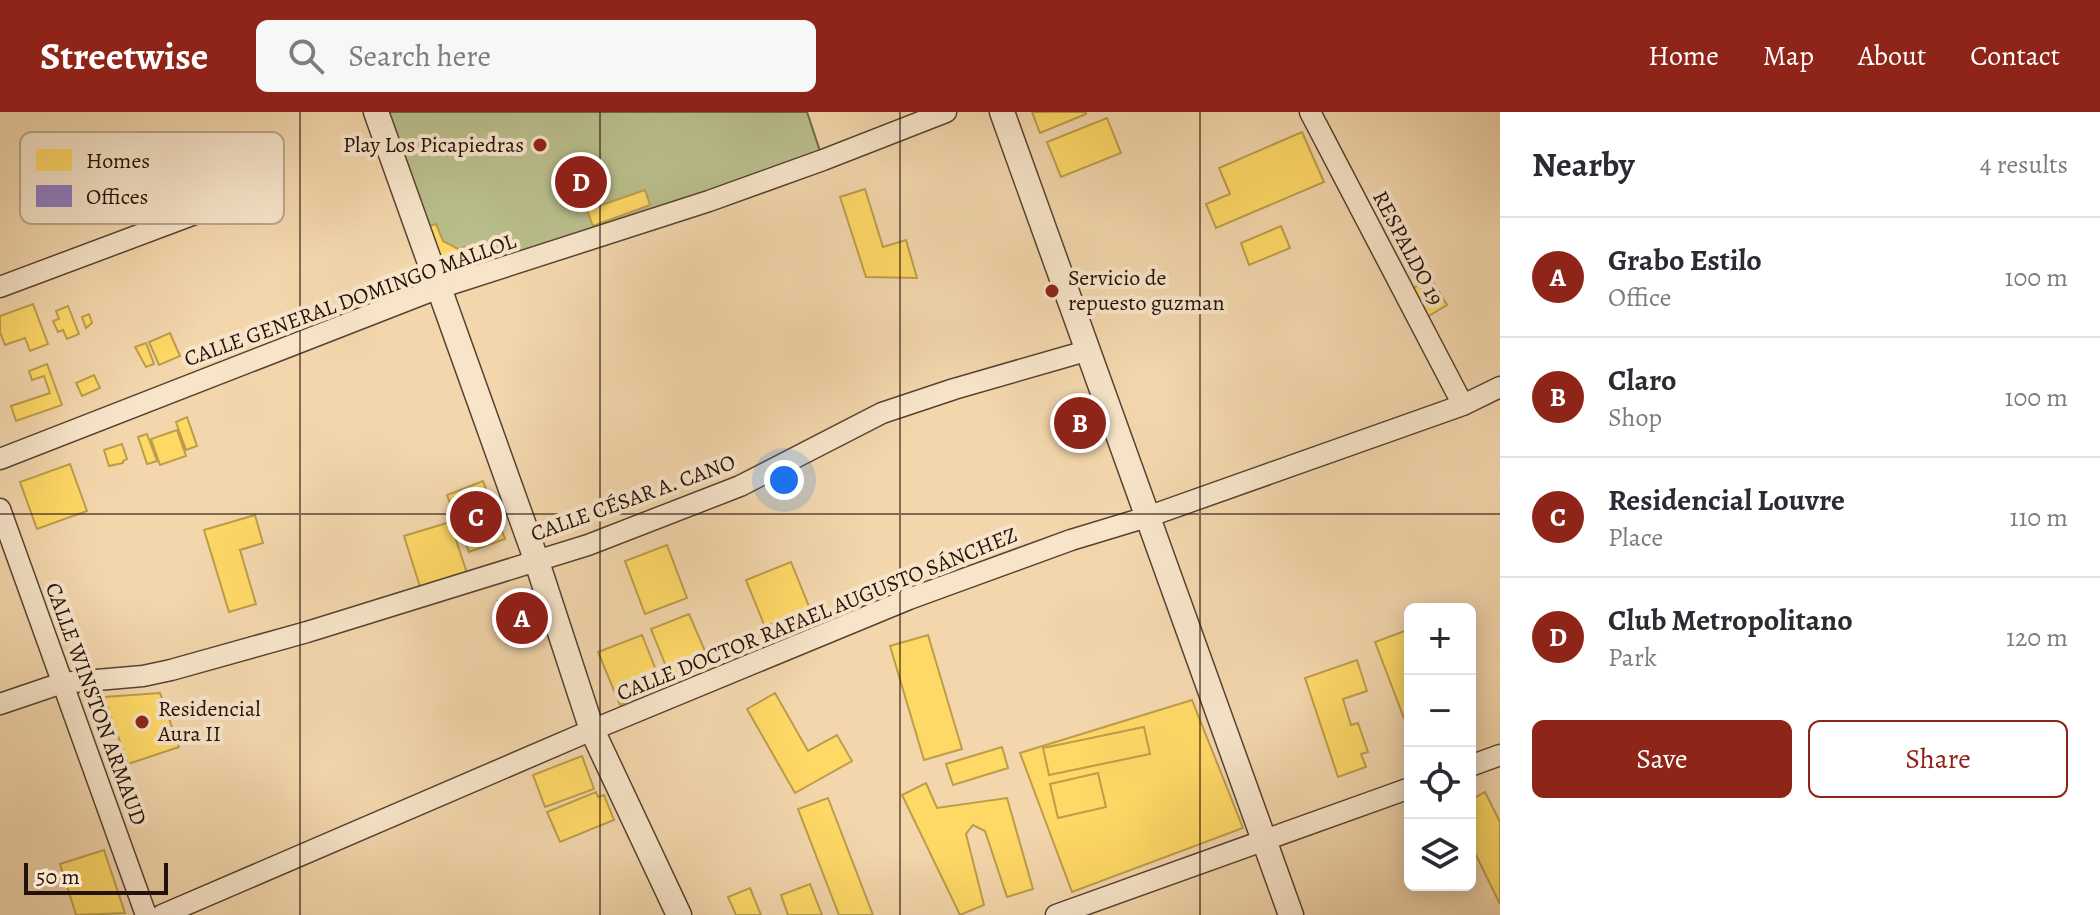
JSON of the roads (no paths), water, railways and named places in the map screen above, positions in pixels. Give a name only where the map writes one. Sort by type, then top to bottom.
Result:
[{"type":"street","points":[[376,112],[536,559],[592,730],[679,915]]},
{"type":"street","name":"CALLE GENERAL DOMINGO MALLOL","points":[[0,459],[439,288],[709,201],[946,112]]},
{"type":"street","points":[[1002,112],[1291,915]]},
{"type":"street","name":"RESPALDO 19","points":[[1310,112],[1463,405]]},
{"type":"street","points":[[0,287],[168,224]]},
{"type":"street","name":"CALLE CÉSAR A. CANO","points":[[0,704],[62,683],[143,676],[171,670],[307,632],[588,545],[740,486],[906,403],[1086,351]]},
{"type":"street","name":"CALLE DOCTOR RAFAEL AUGUSTO SÁNCHEZ","points":[[162,915],[592,730],[909,599],[1463,405],[1500,387]]},
{"type":"street","name":"CALLE WINSTON ARMAUD","points":[[0,509],[8,555],[62,683],[146,915]]},
{"type":"street","points":[[1476,764],[1500,755]]},
{"type":"street","points":[[1056,915],[1404,790]]},
{"type":"place","name":"Play Los Picapiedras","points":[[540,145]]},
{"type":"place","name":"Club Metropolitano","points":[[581,182]]},
{"type":"place","name":"Servicio de repuesto guzman","points":[[1052,291]]},
{"type":"place","name":"Claro","points":[[1080,423]]},
{"type":"place","name":"Residencial Louvre","points":[[476,517]]},
{"type":"place","name":"Grabo Estilo","points":[[522,618]]},
{"type":"place","name":"Residencial Aura II","points":[[142,722]]}]
